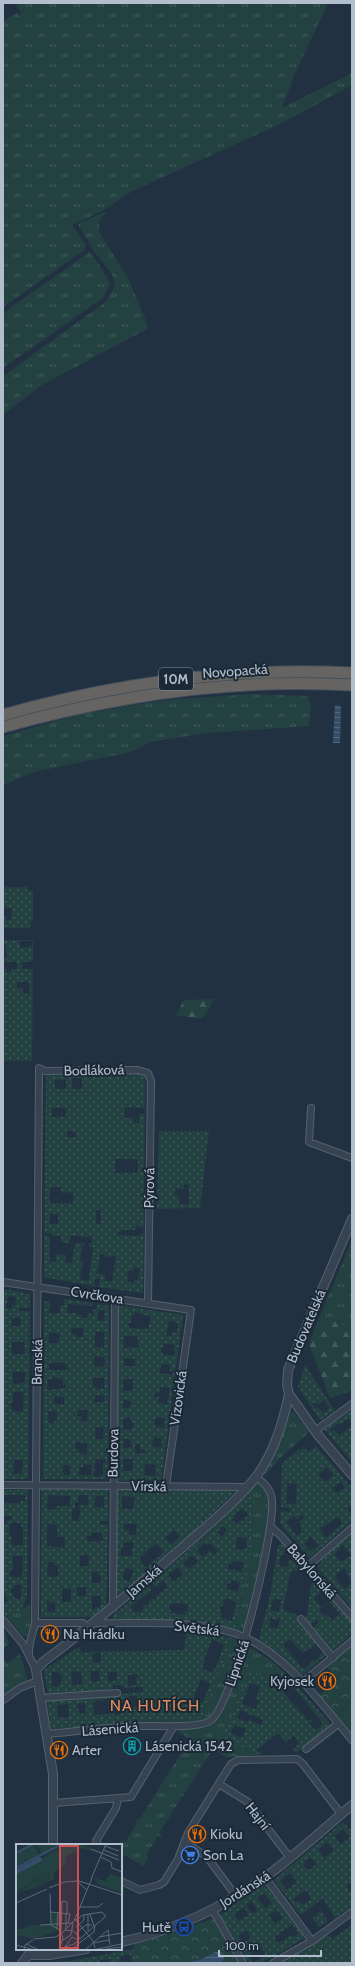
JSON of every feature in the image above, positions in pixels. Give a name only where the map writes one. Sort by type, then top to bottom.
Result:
[{"type":"highway","name":"Novopacká","points":[[3,715],[90,693],[178,679],[274,672],[352,673]]},
{"type":"highway","name":"Novopacká","points":[[3,726],[74,708],[132,696],[232,685],[312,683],[352,685]]},
{"type":"highway","points":[[312,683],[352,691]]},
{"type":"street","name":"Bodláková","points":[[39,1068],[45,1071],[138,1070],[148,1073]]},
{"type":"street","name":"Branská","points":[[29,1654],[28,1646],[33,1637],[35,1623],[39,1068]]},
{"type":"street","name":"Pýrová","points":[[148,1073],[151,1081],[148,1303]]},
{"type":"street","points":[[310,1108],[309,1142],[352,1158]]},
{"type":"street","name":"Budovatelská","points":[[289,1394],[287,1384],[288,1370],[352,1219]]},
{"type":"street","name":"Cvrčkova","points":[[3,1282],[191,1310]]},
{"type":"street","name":"Burdova","points":[[113,1608],[115,1298]]},
{"type":"street","name":"Vizovická","points":[[166,1486],[191,1310]]},
{"type":"street","points":[[289,1394],[315,1431],[352,1475]]},
{"type":"street","points":[[246,1487],[256,1477],[273,1447],[285,1415],[289,1394]]},
{"type":"street","points":[[315,1431],[352,1404]]},
{"type":"street","name":"Lipnická","points":[[174,1726],[205,1723],[213,1718],[228,1688],[245,1638],[271,1527],[271,1494],[267,1486],[256,1477]]},
{"type":"street","name":"Vírská","points":[[3,1485],[246,1487]]},
{"type":"street","name":"Jamská","points":[[36,1670],[42,1662],[113,1608],[204,1528],[246,1487]]},
{"type":"street","name":"Babylonská","points":[[271,1527],[276,1530],[352,1617]]},
{"type":"street","points":[[308,1566],[352,1528]]},
{"type":"street","points":[[301,1619],[333,1658]]},
{"type":"street","points":[[3,1620],[23,1644],[36,1670],[53,1774],[53,1844]]},
{"type":"street","points":[[35,1623],[83,1623]]},
{"type":"street","name":"Světská","points":[[95,1623],[194,1626],[234,1633],[245,1638],[272,1655],[303,1682],[352,1740]]},
{"type":"street","points":[[303,1682],[352,1641]]},
{"type":"street","points":[[3,1700],[20,1688],[37,1681]]},
{"type":"street","points":[[40,1698],[117,1693]]},
{"type":"street","points":[[306,1749],[338,1724]]},
{"type":"street","name":"Lásenická","points":[[46,1734],[149,1726],[174,1726]]},
{"type":"street","points":[[54,1803],[131,1797],[174,1726]]},
{"type":"street","points":[[122,1882],[137,1890],[159,1885],[166,1879],[178,1859],[188,1833],[231,1764],[238,1760],[297,1760],[303,1764],[341,1814]]},
{"type":"street","name":"Hajní","points":[[219,1784],[248,1802],[290,1858]]},
{"type":"street","points":[[98,1844],[96,1841],[116,1808],[118,1798]]},
{"type":"street","name":"Jordánská","points":[[122,1942],[159,1931],[212,1909],[236,1896],[290,1858],[352,1805]]},
{"type":"street","points":[[185,1842],[207,1857],[236,1896]]},
{"type":"street","points":[[265,1877],[312,1941]]},
{"type":"street","points":[[212,1909],[243,1963]]},
{"type":"street","points":[[273,1963],[312,1941],[352,1912]]},
{"type":"street","points":[[22,1963],[31,1952],[43,1956],[80,1950]]},
{"type":"green space","points":[[15,3],[328,3],[293,78],[282,108],[352,73],[352,85],[278,125],[132,191],[106,209],[72,225],[86,245],[83,251],[3,307],[3,21],[17,13],[20,16],[21,13]]},
{"type":"green space","points":[[107,211],[99,221],[99,232],[128,278],[145,318],[147,329],[40,386],[3,415],[3,376],[107,301],[115,286],[112,274],[94,251],[78,224]]},
{"type":"green space","points":[[90,252],[110,284],[104,297],[3,368],[3,313]]},
{"type":"green space","points":[[250,694],[307,696],[311,706],[309,726],[207,733],[150,742],[131,752],[34,772],[3,785],[3,736],[81,714],[165,700]]},
{"type":"green space","points":[[3,887],[28,887],[28,891],[33,891],[33,921],[30,922],[30,928],[3,928],[3,916],[6,916],[6,920],[11,920],[12,908],[3,907]]},
{"type":"green space","points":[[3,940],[33,940],[33,962],[21,962],[22,969],[33,969],[32,1061],[3,1061],[3,969],[7,969],[7,972],[11,972],[11,969],[17,969],[17,962],[3,962],[3,959],[7,958],[6,945],[3,945]],"holes":[[[20,941],[32,941],[32,946],[20,948]],[[17,982],[29,982],[29,994],[23,993],[22,988],[17,988]]]},
{"type":"green space","points":[[214,999],[206,1014],[201,1019],[176,1015],[184,1000]]},
{"type":"green space","points":[[145,1074],[143,1293],[98,1287],[100,1279],[95,1278],[94,1286],[44,1277],[46,1075]],"holes":[[[72,1078],[82,1078],[82,1089],[72,1089]],[[55,1080],[66,1080],[66,1089],[55,1089]],[[125,1107],[144,1108],[144,1114],[139,1114],[139,1123],[133,1123],[133,1118],[125,1118]],[[52,1108],[66,1108],[66,1117],[52,1117]],[[67,1130],[76,1132],[76,1137],[67,1137]],[[115,1159],[138,1159],[138,1173],[115,1173]],[[50,1187],[61,1187],[61,1193],[73,1192],[73,1203],[50,1203]],[[96,1210],[101,1210],[101,1224],[96,1224]],[[50,1214],[58,1214],[58,1224],[50,1224]],[[136,1225],[143,1227],[143,1234],[139,1236],[117,1235],[117,1232],[121,1232],[121,1230],[135,1230]],[[45,1233],[51,1233],[52,1236],[61,1236],[61,1242],[69,1243],[70,1236],[76,1236],[72,1263],[65,1262],[66,1255],[56,1254],[56,1262],[50,1262],[50,1236],[45,1236]],[[76,1236],[92,1237],[92,1243],[89,1243],[89,1247],[93,1247],[89,1281],[80,1279],[83,1261],[80,1261],[82,1246],[84,1246],[85,1243],[75,1243]],[[100,1254],[105,1254],[104,1257],[116,1256],[112,1282],[105,1281],[105,1275],[97,1274]],[[134,1267],[140,1268],[138,1281],[134,1280],[134,1283],[127,1282],[128,1271],[133,1271]]]},
{"type":"green space","points":[[159,1131],[209,1131],[200,1208],[157,1209]],"holes":[[[184,1184],[189,1185],[189,1205],[179,1204],[179,1196],[175,1195],[175,1189],[184,1189]]]},
{"type":"green space","points":[[352,1240],[352,1332],[340,1323],[319,1318]]},
{"type":"green space","points":[[3,1289],[30,1294],[30,1308],[19,1308],[19,1311],[30,1311],[28,1479],[3,1479]],"holes":[[[8,1296],[16,1297],[15,1305],[12,1305],[12,1309],[6,1308]],[[11,1318],[21,1318],[21,1326],[11,1326]],[[12,1342],[24,1342],[25,1354],[12,1354]],[[13,1372],[24,1372],[26,1375],[24,1383],[20,1383],[20,1385],[13,1383]],[[16,1391],[24,1393],[23,1412],[13,1411],[10,1403],[13,1403],[13,1393]],[[14,1460],[23,1460],[22,1474],[13,1474]]]},
{"type":"green space","points":[[64,1299],[93,1303],[93,1306],[68,1304],[67,1313],[77,1313],[77,1315],[82,1315],[82,1318],[87,1318],[88,1313],[93,1315],[93,1310],[97,1309],[97,1304],[109,1306],[108,1479],[43,1479],[44,1301],[50,1302],[49,1314],[60,1313],[60,1305],[64,1305]],"holes":[[[98,1310],[105,1310],[104,1321],[98,1321]],[[71,1328],[83,1328],[83,1337],[77,1337],[76,1334],[71,1334]],[[95,1332],[104,1332],[104,1347],[95,1347]],[[49,1333],[58,1333],[60,1335],[58,1343],[49,1343]],[[94,1357],[104,1357],[106,1364],[104,1364],[104,1367],[94,1366]],[[59,1362],[67,1364],[67,1370],[49,1370],[49,1364]],[[54,1377],[63,1379],[63,1385],[67,1385],[65,1388],[47,1390],[48,1379],[52,1379]],[[93,1378],[104,1378],[104,1389],[96,1389],[96,1387],[93,1387]],[[95,1395],[104,1395],[104,1402],[94,1402]],[[54,1397],[64,1397],[64,1404],[54,1404]],[[78,1410],[88,1410],[87,1422],[79,1421],[82,1417],[77,1416]],[[48,1411],[57,1411],[57,1420],[54,1421],[54,1423],[49,1423]],[[95,1427],[104,1427],[103,1439],[95,1439]],[[76,1442],[87,1443],[87,1455],[79,1453],[79,1449],[75,1449]],[[95,1459],[105,1459],[105,1462],[103,1463],[103,1474],[100,1477],[94,1476]],[[83,1464],[92,1465],[91,1475],[79,1475],[79,1467],[83,1467]],[[64,1465],[70,1465],[70,1475],[64,1475],[62,1469]]]},
{"type":"green space","points":[[118,1305],[183,1315],[161,1480],[118,1481]],"holes":[[[135,1312],[151,1317],[148,1329],[130,1328],[128,1324],[131,1322],[132,1314],[135,1315]],[[169,1320],[178,1323],[177,1332],[172,1332],[171,1336],[166,1335]],[[124,1336],[137,1336],[139,1347],[123,1348]],[[164,1343],[175,1345],[174,1356],[162,1354],[161,1347],[163,1347]],[[124,1358],[135,1359],[135,1366],[124,1366]],[[162,1364],[170,1365],[170,1371],[173,1371],[173,1375],[159,1373]],[[126,1379],[133,1379],[133,1390],[123,1391],[123,1381]],[[160,1387],[170,1388],[167,1405],[158,1402],[159,1397],[154,1397],[154,1393],[159,1393]],[[126,1399],[132,1402],[129,1408],[123,1408],[123,1400]],[[130,1417],[132,1423],[134,1423],[134,1427],[132,1427],[131,1430],[123,1430],[123,1419]],[[157,1417],[165,1418],[164,1428],[155,1427],[154,1420]],[[154,1437],[162,1438],[161,1448],[152,1446]],[[123,1439],[130,1439],[132,1447],[123,1449]],[[140,1444],[140,1449],[146,1450],[145,1453],[135,1454],[135,1445]],[[123,1459],[133,1459],[133,1471],[123,1471]],[[145,1464],[156,1465],[155,1476],[144,1475]]]},
{"type":"green space","points":[[319,1318],[340,1323],[352,1332],[352,1389],[348,1392],[330,1398],[309,1344]]},
{"type":"green space","points":[[305,1365],[335,1411],[320,1420],[298,1387]],"holes":[[[324,1400],[329,1408],[326,1412],[322,1412],[318,1407],[316,1409],[312,1404],[315,1402],[317,1405]]]},
{"type":"green space","points":[[352,1410],[352,1422],[349,1418],[330,1429],[332,1432],[334,1430],[339,1436],[352,1425],[352,1462],[324,1429]]},
{"type":"green space","points":[[289,1412],[294,1412],[309,1432],[278,1460],[265,1476],[262,1471],[272,1455]]},
{"type":"green space","points":[[316,1446],[352,1488],[352,1504],[347,1509],[352,1516],[352,1521],[309,1558],[280,1523],[281,1511],[290,1512],[290,1508],[281,1507],[282,1463],[303,1447],[309,1453]],"holes":[[[327,1467],[334,1475],[325,1482],[318,1475]],[[341,1481],[345,1488],[337,1493],[332,1488]],[[287,1483],[297,1484],[296,1504],[286,1503]],[[303,1514],[304,1518],[299,1522],[302,1527],[300,1530],[302,1532],[297,1536],[286,1522],[294,1516],[297,1519]],[[336,1517],[340,1519],[342,1524],[326,1538],[320,1530]],[[311,1536],[318,1545],[310,1551],[304,1544]]]},
{"type":"green space","points":[[256,1483],[263,1486],[269,1497],[269,1521],[245,1629],[238,1631],[193,1623],[113,1619],[114,1614],[121,1609],[122,1618],[196,1621],[235,1627],[243,1593],[252,1495],[248,1495],[249,1489]]},
{"type":"green space","points":[[42,1489],[108,1489],[108,1521],[100,1521],[100,1525],[108,1525],[106,1608],[92,1617],[41,1617]],"holes":[[[48,1495],[70,1496],[70,1506],[56,1506],[55,1510],[47,1509]],[[78,1495],[88,1495],[88,1505],[79,1505],[80,1513],[78,1521],[72,1521],[72,1509],[75,1509],[75,1502],[78,1502]],[[97,1496],[104,1496],[104,1507],[95,1507],[94,1500]],[[47,1525],[57,1525],[57,1537],[65,1537],[65,1548],[47,1546]],[[92,1533],[102,1533],[103,1540],[100,1542],[87,1541],[87,1536],[92,1536]],[[87,1555],[89,1557],[89,1566],[80,1566],[80,1556]],[[48,1562],[53,1562],[54,1565],[58,1566],[58,1576],[55,1576],[54,1578],[47,1576]],[[92,1572],[98,1572],[98,1575],[101,1575],[101,1583],[92,1583]],[[77,1587],[86,1587],[86,1596],[77,1596]],[[62,1589],[71,1589],[71,1602],[62,1602]],[[92,1596],[101,1596],[101,1604],[99,1608],[95,1607],[95,1610],[92,1609]],[[47,1601],[55,1603],[55,1613],[47,1611]]]},
{"type":"green space","points":[[3,1490],[28,1490],[27,1597],[21,1610],[7,1617],[3,1614],[3,1604],[8,1601],[3,1590],[3,1524],[6,1524],[6,1521],[12,1520],[12,1516],[4,1516],[3,1521],[3,1503],[21,1503],[21,1501],[25,1501],[25,1495],[3,1495]],"holes":[[[10,1523],[21,1523],[21,1526],[23,1527],[23,1545],[12,1546],[12,1537],[8,1537],[12,1536],[9,1535]],[[13,1556],[23,1556],[22,1576],[19,1578],[10,1576],[10,1570],[13,1570]],[[14,1585],[22,1585],[21,1600],[14,1598],[13,1593],[10,1593],[11,1589],[13,1589]]]},
{"type":"green space","points":[[117,1490],[230,1490],[235,1492],[186,1538],[121,1595],[117,1594]],"holes":[[[122,1496],[135,1497],[133,1509],[122,1509]],[[124,1524],[137,1524],[136,1535],[129,1535],[129,1530],[124,1530]],[[174,1530],[180,1537],[171,1545],[165,1538]],[[124,1542],[134,1542],[134,1547],[132,1547],[132,1556],[120,1555]],[[156,1543],[164,1552],[147,1567],[144,1566],[140,1558]],[[126,1567],[134,1571],[129,1582],[122,1578]]]},
{"type":"green space","points":[[252,1494],[254,1497],[250,1559],[235,1628],[196,1621],[122,1618],[121,1609],[205,1536],[248,1495]],"holes":[[[242,1508],[249,1514],[244,1519],[244,1522],[242,1520],[237,1525],[232,1520],[235,1517],[234,1515]],[[223,1526],[227,1530],[222,1537],[217,1532]],[[237,1537],[247,1538],[246,1549],[236,1550]],[[205,1542],[207,1545],[210,1543],[218,1551],[214,1555],[210,1551],[203,1557],[197,1550]],[[192,1555],[198,1561],[189,1569],[183,1563]],[[233,1561],[244,1562],[242,1572],[228,1569],[229,1564],[232,1564]],[[178,1567],[183,1574],[174,1582],[168,1575]],[[163,1580],[168,1587],[155,1596],[157,1598],[155,1600],[153,1598],[148,1602],[149,1604],[147,1606],[145,1604],[143,1607],[144,1609],[140,1613],[138,1611],[136,1613],[130,1607],[151,1590],[149,1587],[152,1583],[156,1587]],[[231,1580],[240,1582],[238,1592],[226,1589],[227,1584],[230,1584]],[[227,1598],[236,1602],[232,1621],[222,1618],[220,1606],[223,1606],[223,1601]],[[179,1603],[188,1605],[188,1611],[185,1611],[185,1615],[171,1613],[171,1610],[169,1610],[170,1604]]]},
{"type":"green space","points":[[352,1531],[352,1582],[352,1608],[317,1567],[322,1562],[320,1560],[314,1564]],"holes":[[[343,1545],[351,1555],[341,1562],[334,1555]],[[344,1568],[348,1571],[346,1573],[352,1582],[344,1589],[334,1576]]]},
{"type":"green space","points":[[283,1543],[288,1548],[280,1557],[279,1566],[288,1567],[289,1561],[295,1557],[304,1567],[303,1571],[293,1570],[292,1573],[290,1573],[283,1610],[297,1615],[301,1624],[327,1654],[303,1675],[280,1654],[259,1639],[270,1596],[278,1546]],"holes":[[[275,1598],[281,1600],[279,1612],[271,1610],[272,1601],[275,1601]],[[278,1617],[281,1618],[277,1628],[269,1627],[270,1618],[277,1620]],[[290,1639],[303,1653],[309,1648],[311,1649],[315,1644],[323,1651],[316,1661],[313,1659],[306,1668],[302,1668],[283,1645]]]},
{"type":"green space","points":[[312,1579],[315,1579],[352,1622],[352,1634],[332,1651],[313,1628],[319,1622],[317,1620],[310,1625],[306,1619]],"holes":[[[321,1592],[329,1601],[321,1607],[313,1598]],[[329,1601],[340,1614],[332,1621],[328,1615],[324,1616],[319,1610]]]},
{"type":"green space","points":[[30,1605],[30,1634],[28,1637],[23,1636],[7,1617]]},
{"type":"green space","points":[[5,1630],[9,1644],[3,1648],[3,1631]]},
{"type":"green space","points":[[187,1630],[232,1638],[202,1718],[51,1727],[47,1701],[143,1692],[143,1687],[125,1688],[121,1685],[114,1685],[111,1689],[48,1694],[44,1670],[79,1647],[80,1651],[84,1653],[184,1650]],"holes":[[[212,1639],[224,1645],[216,1667],[211,1673],[202,1668],[205,1659],[201,1657],[205,1658]],[[93,1653],[101,1653],[101,1662],[93,1663]],[[81,1671],[83,1684],[72,1685],[71,1672]],[[90,1671],[99,1671],[100,1681],[91,1682]],[[52,1672],[58,1672],[63,1677],[59,1686],[52,1687]],[[107,1672],[117,1672],[117,1680],[109,1682]],[[138,1674],[138,1677],[136,1677],[137,1685],[128,1686],[128,1675]],[[201,1679],[211,1683],[202,1703],[193,1699]],[[129,1696],[137,1696],[138,1707],[130,1707]],[[108,1698],[109,1714],[94,1715],[93,1702],[97,1701],[97,1699],[100,1699],[100,1701]],[[85,1703],[86,1713],[79,1714],[77,1704]],[[68,1704],[69,1717],[58,1718],[57,1705]],[[120,1704],[121,1714],[114,1715],[112,1705]]]},
{"type":"green space","points":[[232,1638],[236,1639],[238,1646],[234,1667],[224,1691],[209,1718],[203,1721],[52,1729],[51,1727],[202,1718]]},
{"type":"green space","points":[[352,1644],[352,1700],[336,1715],[319,1695],[338,1680],[326,1666]]},
{"type":"green space","points":[[246,1646],[272,1661],[282,1670],[277,1682],[250,1672],[223,1737],[264,1754],[226,1757],[213,1749],[159,1833],[161,1835],[160,1837],[158,1836],[147,1854],[148,1858],[143,1866],[122,1854],[122,1844],[120,1844],[121,1841],[126,1841],[137,1823],[135,1822],[137,1819],[139,1820],[190,1739],[177,1731],[212,1725],[232,1684]]},
{"type":"green space","points":[[20,1654],[28,1680],[3,1695],[3,1656],[7,1663]]},
{"type":"green space","points":[[282,1670],[330,1723],[328,1726],[296,1753],[293,1749],[299,1744],[294,1735],[286,1742],[278,1733],[255,1751],[222,1737],[250,1672],[277,1682]],"holes":[[[289,1682],[323,1723],[319,1729],[318,1728],[315,1730],[309,1723],[312,1721],[311,1719],[308,1721],[304,1717],[305,1715],[301,1713],[281,1689]],[[250,1683],[260,1686],[256,1699],[259,1701],[256,1709],[242,1704]],[[240,1710],[263,1720],[261,1725],[249,1720],[248,1723],[237,1718]],[[235,1725],[246,1729],[242,1738],[230,1733]]]},
{"type":"green space","points":[[352,1700],[339,1713],[349,1725],[352,1722],[352,1734],[336,1715]]},
{"type":"green space","points":[[352,1701],[352,1722],[349,1725],[339,1713]]},
{"type":"green space","points":[[343,1822],[352,1832],[352,1882],[346,1886],[352,1894],[352,1906],[335,1918],[323,1898],[301,1915],[274,1880]],"holes":[[[343,1829],[350,1837],[341,1845],[334,1836]],[[327,1842],[334,1850],[324,1858],[318,1850]],[[310,1857],[317,1864],[309,1870],[303,1866],[305,1864],[304,1862]],[[290,1873],[297,1882],[287,1890],[280,1881]],[[305,1890],[310,1894],[311,1899],[303,1905],[299,1901],[295,1903],[293,1899]]]},
{"type":"green space","points":[[264,1883],[305,1938],[261,1963],[249,1963],[220,1915]],"holes":[[[264,1893],[272,1903],[265,1908],[257,1898]],[[252,1901],[258,1911],[252,1914],[246,1905]],[[244,1907],[249,1915],[239,1922],[234,1914]],[[277,1910],[283,1918],[275,1924],[269,1916],[272,1912],[274,1913]],[[293,1925],[298,1934],[294,1937],[292,1935],[279,1943],[276,1941],[275,1937],[286,1928]],[[247,1931],[251,1938],[243,1943],[238,1935]],[[261,1947],[266,1956],[252,1962],[248,1955]]]},
{"type":"green space","points":[[321,1911],[328,1922],[319,1927],[312,1918]]},
{"type":"green space","points":[[215,1918],[240,1963],[221,1963],[224,1959],[182,1963],[137,1963],[133,1943],[159,1937]]},
{"type":"green space","points":[[352,1925],[352,1963],[280,1963],[326,1934],[332,1939]]},
{"type":"green space","points":[[134,1949],[137,1963],[132,1963],[130,1954],[120,1957],[121,1963],[111,1963],[110,1959],[100,1960],[100,1963],[40,1963],[69,1961]]},
{"type":"water","points":[[335,705],[341,706],[340,743],[333,743]]},
{"type":"water","points":[[216,1952],[223,1953],[224,1959],[221,1963],[182,1963],[200,1960]]},
{"type":"place","name":"Na Hrádku","points":[[50,1634]]},
{"type":"place","name":"Kyjosek","points":[[327,1681]]},
{"type":"place","name":"Lásenická 1542","points":[[132,1746]]},
{"type":"place","name":"Arter","points":[[59,1750]]},
{"type":"place","name":"Kioku","points":[[197,1834]]},
{"type":"place","name":"Son La","points":[[190,1855]]},
{"type":"place","name":"Hutě","points":[[184,1927]]},
{"type":"district","name":"NA HUTÍCH","points":[[155,1705]]}]
